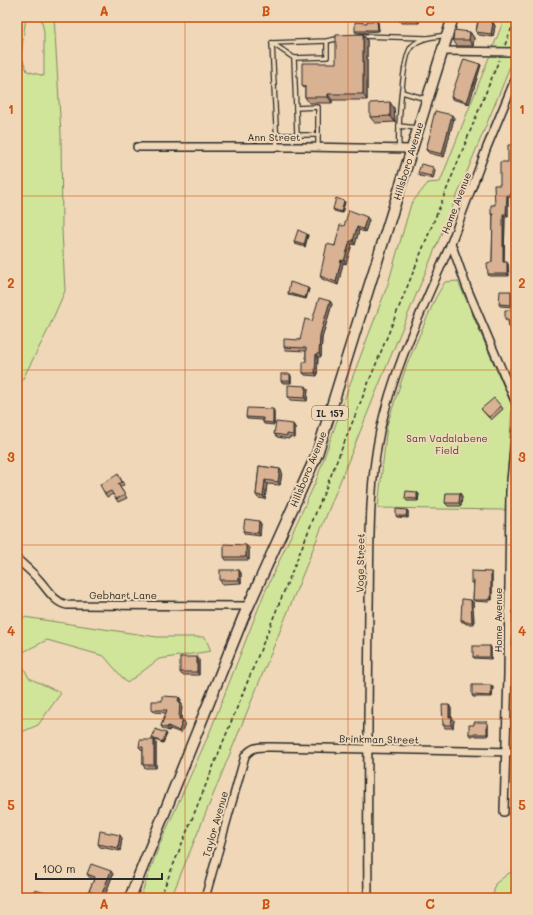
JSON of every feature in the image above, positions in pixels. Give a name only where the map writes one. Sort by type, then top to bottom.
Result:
[{"type":"main road","name":"Hillsboro Avenue","points":[[130,898],[248,606],[317,454],[453,17]]},
{"type":"street","points":[[442,51],[516,52]]},
{"type":"street","name":"Home Avenue","points":[[516,78],[451,243],[516,403]]},
{"type":"street","name":"Ann Street","points":[[137,147],[318,147],[411,150]]},
{"type":"street","name":"Voge Street","points":[[368,898],[367,749],[371,525],[376,458],[385,409],[398,370],[451,243]]},
{"type":"street","name":"Home Avenue","points":[[504,812],[510,491],[516,430]]},
{"type":"street","name":"Gebhart Lane","points":[[17,559],[61,604],[248,606]]},
{"type":"street","name":"Brinkman Street","points":[[245,756],[251,749],[259,747],[516,752]]},
{"type":"street","name":"Taylor Avenue","points":[[206,898],[245,756]]},
{"type":"lane","points":[[358,36],[426,38],[448,35]]},
{"type":"lane","points":[[272,43],[327,41],[344,37]]},
{"type":"lane","points":[[399,149],[399,126],[404,70],[410,47],[426,38]]},
{"type":"lane","points":[[272,43],[294,58],[327,57],[327,41]]},
{"type":"lane","points":[[272,43],[277,147]]},
{"type":"lane","points":[[294,58],[297,135]]},
{"type":"lane","points":[[402,92],[427,100]]},
{"type":"lane","points":[[296,108],[318,107],[318,147]]},
{"type":"lane","points":[[399,126],[418,129]]},
{"type":"lane","points":[[277,135],[318,135]]},
{"type":"path","points":[[504,47],[516,17]]},
{"type":"path","points":[[160,898],[500,58]]},
{"type":"green space","points":[[17,17],[26,17],[21,55],[27,71],[44,76],[44,32],[41,17],[54,17],[61,134],[62,230],[65,291],[46,334],[17,390],[17,100],[20,98],[17,94]]},
{"type":"green space","points":[[505,17],[516,17],[516,49],[504,82],[378,387],[171,898],[140,898],[159,846],[209,734],[264,594],[316,481],[348,389],[388,284],[411,204],[428,183],[440,182]]},
{"type":"green space","name":"Sam Vadalabene Field","points":[[458,281],[512,406],[505,510],[378,508],[387,425],[407,364],[436,297],[445,282]]},
{"type":"green space","points":[[17,616],[157,637],[205,637],[211,651],[159,659],[127,683],[104,656],[47,640],[17,655]]},
{"type":"green space","points":[[17,655],[29,678],[61,693],[38,725],[17,734]]},
{"type":"green space","points":[[516,872],[516,898],[493,898],[495,884],[509,873]]},
{"type":"building","points":[[399,17],[417,17],[417,20],[399,20]]},
{"type":"building","points":[[479,17],[491,17],[490,22],[493,23],[491,34],[476,32]]},
{"type":"building","points":[[367,21],[377,21],[378,30],[355,31],[355,22],[367,23]]},
{"type":"building","points":[[454,30],[470,32],[469,40],[453,40]]},
{"type":"building","points":[[363,34],[363,94],[328,94],[328,97],[305,97],[305,86],[302,86],[302,63],[336,63],[336,35]]},
{"type":"building","points":[[464,59],[480,64],[467,102],[451,97]]},
{"type":"building","points":[[390,102],[390,116],[370,117],[370,103]]},
{"type":"building","points":[[435,111],[452,115],[442,154],[426,150]]},
{"type":"building","points":[[508,145],[516,145],[516,156],[515,176],[510,176],[511,195],[507,195],[506,214],[503,214],[503,262],[507,262],[507,274],[488,274],[487,263],[492,262],[493,214],[491,214],[491,205],[495,205],[494,185],[500,185],[500,162],[508,162]]},
{"type":"building","points":[[421,164],[433,167],[431,176],[418,173]]},
{"type":"building","points":[[336,198],[344,201],[341,212],[333,209]]},
{"type":"building","points":[[349,210],[367,217],[363,229],[357,227],[353,241],[350,241],[344,261],[341,260],[336,282],[320,276],[327,244],[335,246],[340,225],[344,226]]},
{"type":"building","points":[[298,230],[307,234],[304,245],[294,242]]},
{"type":"building","points":[[290,282],[308,288],[305,298],[288,293]]},
{"type":"building","points":[[500,291],[511,291],[511,305],[499,304]]},
{"type":"building","points":[[319,298],[330,301],[320,335],[319,354],[316,354],[315,373],[303,373],[303,362],[306,362],[306,348],[284,347],[284,339],[300,340],[305,319],[312,321]]},
{"type":"building","points":[[505,310],[516,310],[516,327],[509,328],[508,319],[505,319]]},
{"type":"building","points":[[281,374],[290,374],[290,381],[281,381]]},
{"type":"building","points":[[288,385],[306,386],[305,398],[288,397]]},
{"type":"building","points":[[494,398],[501,406],[489,417],[481,409]]},
{"type":"building","points":[[247,408],[273,409],[273,423],[263,422],[263,418],[246,417]]},
{"type":"building","points":[[276,422],[293,424],[293,435],[287,434],[287,436],[274,434]]},
{"type":"building","points":[[259,466],[280,469],[278,482],[265,480],[263,496],[256,495]]},
{"type":"building","points":[[118,474],[122,482],[118,484],[125,495],[116,499],[111,491],[105,494],[100,485]]},
{"type":"building","points":[[406,491],[417,492],[417,499],[405,498]]},
{"type":"building","points":[[446,493],[460,493],[459,503],[445,503]]},
{"type":"building","points":[[396,509],[407,510],[406,516],[396,516]]},
{"type":"building","points":[[245,519],[259,521],[258,533],[243,531]]},
{"type":"building","points":[[224,544],[246,545],[246,557],[224,557]]},
{"type":"building","points":[[220,570],[239,570],[239,580],[220,580]]},
{"type":"building","points":[[471,571],[491,572],[491,599],[473,600],[474,581],[471,581]]},
{"type":"building","points":[[462,599],[471,600],[472,622],[464,622],[464,620],[461,620]]},
{"type":"building","points":[[473,646],[490,646],[490,657],[473,657]]},
{"type":"building","points":[[180,657],[197,657],[197,672],[180,672]]},
{"type":"building","points":[[472,685],[491,685],[491,696],[472,695]]},
{"type":"building","points":[[162,696],[179,697],[179,719],[183,720],[179,731],[168,726],[167,728],[161,726],[167,710],[152,710],[152,701],[162,701]]},
{"type":"building","points":[[442,705],[449,705],[449,717],[452,717],[451,725],[443,725]]},
{"type":"building","points":[[474,722],[487,722],[487,734],[469,734],[469,725],[474,725]]},
{"type":"building","points":[[155,729],[166,733],[162,742],[152,738]]},
{"type":"building","points":[[140,740],[154,740],[154,765],[143,765],[143,747],[139,747]]},
{"type":"building","points":[[100,831],[120,835],[118,848],[98,844]]},
{"type":"building","points":[[91,864],[111,871],[101,896],[89,891],[95,877],[87,874]]},
{"type":"building","points":[[34,890],[61,897],[61,898],[31,898]]}]
